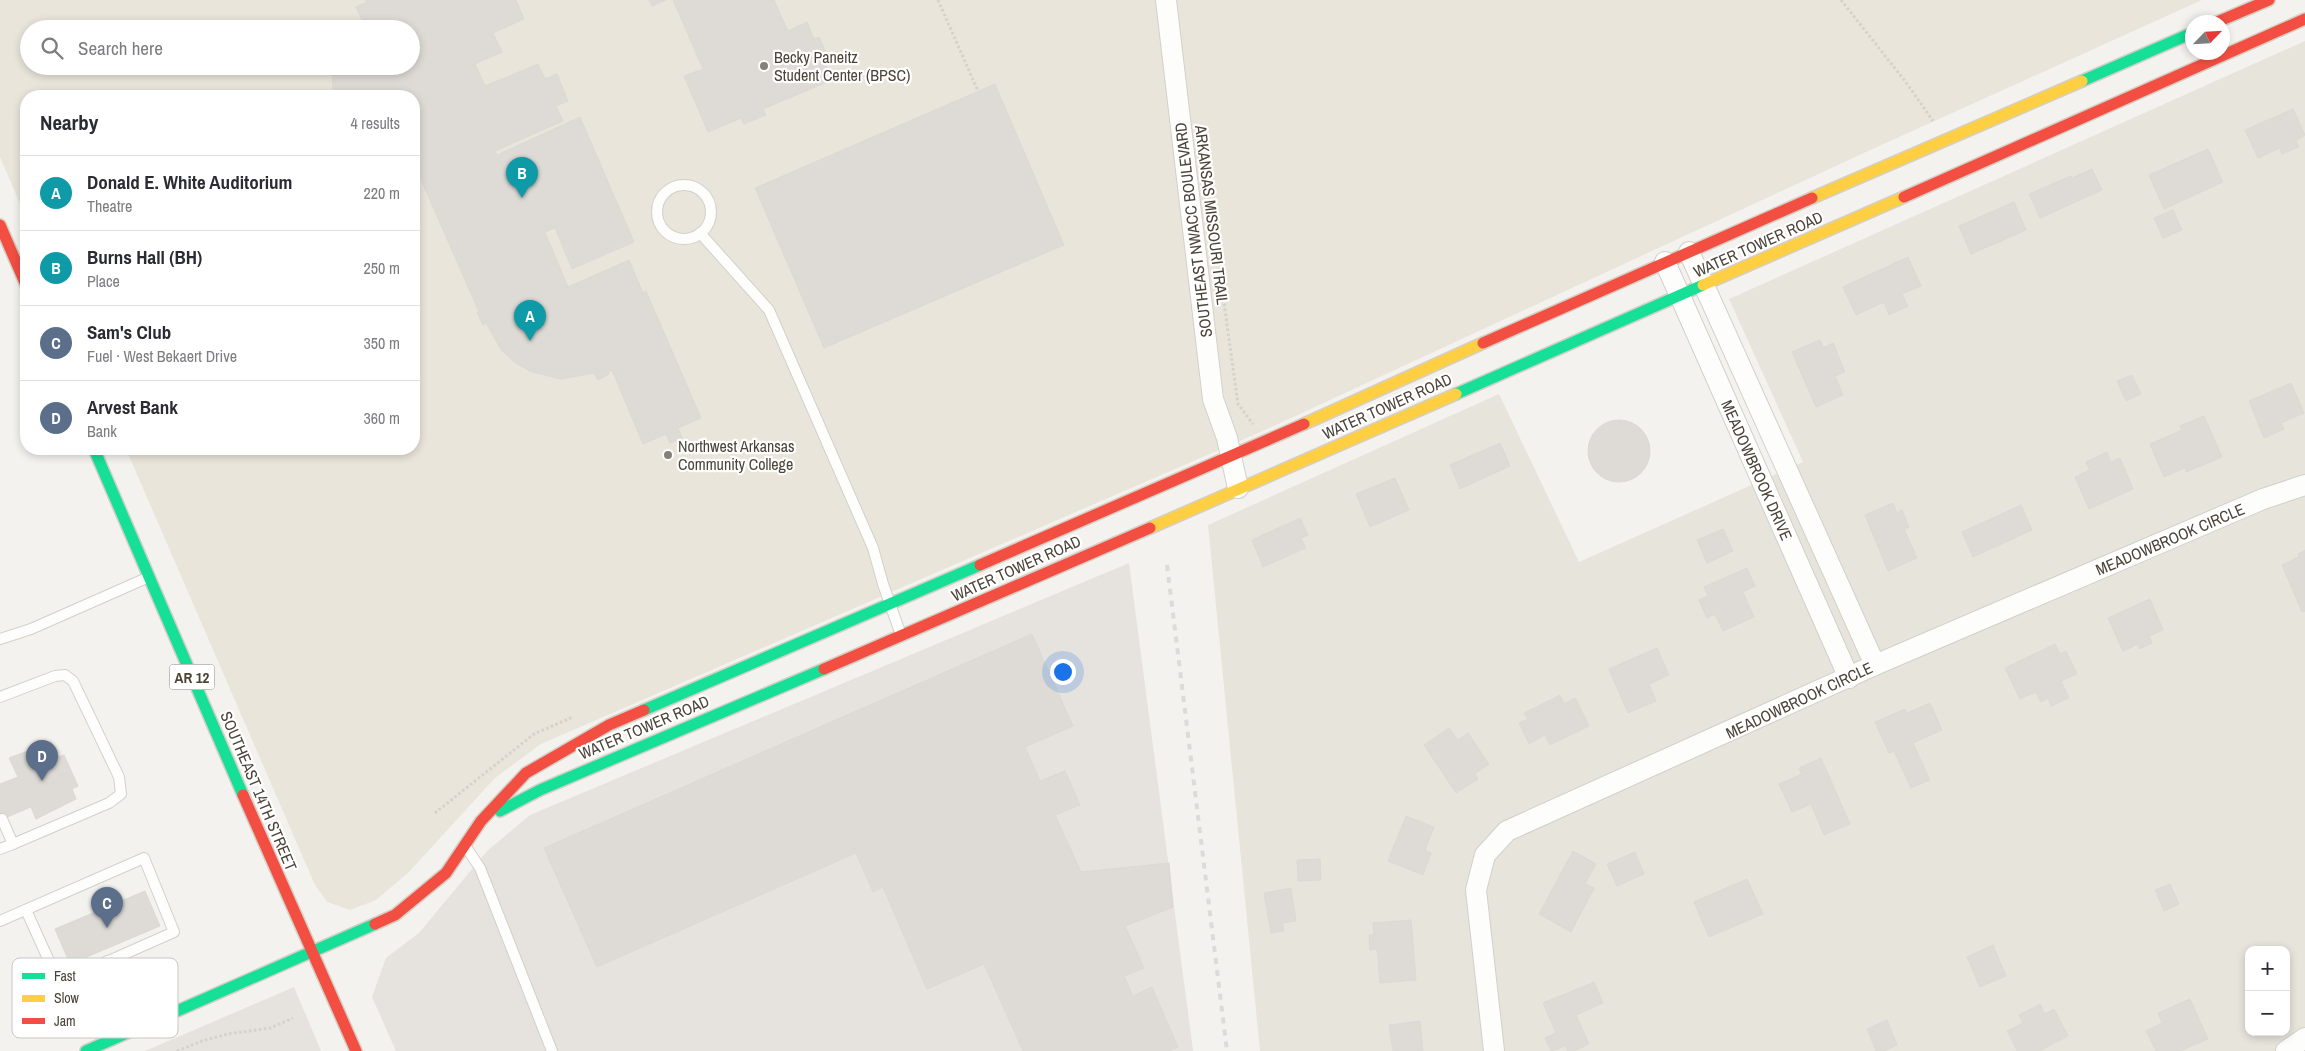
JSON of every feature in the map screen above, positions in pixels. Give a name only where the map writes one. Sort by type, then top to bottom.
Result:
[{"type":"main road","points":[[2230,16],[2269,0]]},
{"type":"main road","name":"WATER TOWER ROAD","points":[[481,821],[558,782],[902,636],[2302,21]]},
{"type":"main road","name":"WATER TOWER ROAD","points":[[178,1011],[395,915],[446,873],[481,821],[526,773],[609,725],[1230,457],[1665,262],[2185,36]]},
{"type":"main road","points":[[0,225],[20,271]]},
{"type":"main road","name":"SOUTHEAST 14TH STREET","points":[[97,455],[311,953]]},
{"type":"main road","name":"AR 12","points":[[311,953],[356,1051]]},
{"type":"main road","name":"WATER TOWER ROAD","points":[[86,1051],[116,1038]]},
{"type":"street","name":"SOUTHEAST NWACC BOULEVARD","points":[[1166,0],[1213,399],[1227,438],[1238,488]]},
{"type":"street","name":"MEADOWBROOK DRIVE","points":[[1689,252],[1875,665]]},
{"type":"street","name":"MEADOWBROOK DRIVE","points":[[1665,262],[1849,678]]},
{"type":"street","name":"MEADOWBROOK CIRCLE","points":[[1494,1051],[1476,890],[1485,855],[1508,832],[1875,665],[2263,499],[2305,485]]},
{"type":"street","points":[[2286,1051],[2305,1038]]},
{"type":"lane","points":[[679,185],[697,188],[709,201],[710,219],[700,233],[692,238],[675,238],[661,226],[656,209],[659,200],[671,188],[679,185]]},
{"type":"lane","points":[[700,233],[769,310],[873,548],[889,603],[902,636]]},
{"type":"lane","points":[[0,639],[31,629],[149,577]]},
{"type":"lane","points":[[0,697],[55,676],[65,675],[74,681],[118,777],[120,794],[109,803],[0,849]]},
{"type":"lane","points":[[2,820],[13,844]]},
{"type":"lane","points":[[464,844],[480,868],[552,1051]]},
{"type":"lane","points":[[0,921],[144,858],[174,932],[116,958]]},
{"type":"lane","points":[[26,910],[48,958]]},
{"type":"path","points":[[938,0],[978,91]]},
{"type":"path","points":[[1841,0],[1905,81],[1934,122]]},
{"type":"path","name":"ARKANSAS MISSOURI TRAIL","points":[[1219,269],[1238,404],[1254,425]]},
{"type":"path","points":[[177,1051],[202,1041],[228,1034],[270,1028],[293,1018]]},
{"type":"shaded area","name":"Northwest Arkansas Community College","points":[[0,0],[2202,0],[1866,152],[1265,430],[541,744],[495,778],[408,873],[376,900],[350,910],[327,902],[315,885],[129,455],[420,455],[420,90],[20,90],[20,204],[0,157]]},
{"type":"shaded area","points":[[2305,41],[2305,1051],[1260,1051],[1208,525],[1499,394],[1579,562],[1803,462],[1729,299]]},
{"type":"shaded area","points":[[1129,563],[1193,1051],[396,1051],[372,997],[386,958],[419,933],[487,851],[530,815]]},
{"type":"shaded area","points":[[294,987],[321,1051],[145,1051]]},
{"type":"building","points":[[366,0],[516,0],[524,19],[493,33],[502,52],[475,64],[485,86],[538,64],[545,79],[557,74],[568,101],[556,106],[563,121],[495,151],[497,155],[580,117],[634,242],[572,269],[555,228],[545,232],[568,287],[629,260],[643,293],[646,291],[701,418],[678,428],[682,438],[670,443],[666,434],[643,444],[612,370],[608,372],[609,374],[598,380],[594,373],[561,379],[532,372],[517,364],[502,351],[486,323],[483,325],[420,177],[420,90],[333,89],[332,75],[420,75],[420,20],[362,20],[356,7],[367,2]]},
{"type":"building","points":[[649,0],[666,0],[652,6]]},
{"type":"building","name":"Becky Paneitz Student Center (BPSC)","points":[[673,0],[774,0],[788,31],[807,22],[814,39],[819,37],[830,61],[825,64],[832,80],[763,109],[766,115],[744,124],[741,118],[708,132],[684,76],[703,69]]},
{"type":"building","points":[[995,84],[1064,245],[824,348],[755,188]]},
{"type":"building","points":[[2293,109],[2305,135],[2296,141],[2299,147],[2282,154],[2280,148],[2258,158],[2245,130]]},
{"type":"building","points":[[2208,149],[2223,182],[2164,209],[2149,175]]},
{"type":"building","points":[[2092,169],[2102,190],[2040,218],[2029,194]]},
{"type":"building","points":[[2014,202],[2026,230],[1971,254],[1959,226]]},
{"type":"building","points":[[2173,210],[2182,230],[2163,238],[2154,218]]},
{"type":"building","points":[[1908,257],[1921,286],[1902,294],[1908,306],[1889,315],[1884,302],[1856,315],[1843,287]]},
{"type":"building","points":[[1820,340],[1823,348],[1833,343],[1845,372],[1835,376],[1843,395],[1816,407],[1792,352]]},
{"type":"building","points":[[2132,375],[2141,394],[2126,401],[2117,381]]},
{"type":"building","points":[[2291,383],[2304,413],[2281,423],[2284,429],[2264,438],[2249,401]]},
{"type":"building","points":[[2204,416],[2222,457],[2186,472],[2185,468],[2164,477],[2150,444],[2182,430],[2180,426]]},
{"type":"building","points":[[1613,420],[1625,420],[1641,429],[1648,439],[1650,451],[1648,463],[1641,473],[1625,482],[1613,482],[1602,477],[1593,468],[1588,457],[1588,445],[1593,434],[1602,425]]},
{"type":"building","points":[[1500,443],[1510,466],[1460,489],[1450,465]]},
{"type":"building","points":[[2107,452],[2111,462],[2120,458],[2133,489],[2089,509],[2075,477],[2090,470],[2086,462]]},
{"type":"building","points":[[1395,478],[1409,510],[1370,527],[1356,494]]},
{"type":"building","points":[[1893,503],[1897,513],[1902,510],[1909,527],[1904,529],[1917,558],[1888,571],[1865,515]]},
{"type":"building","points":[[2021,505],[2032,530],[1973,557],[1962,532]]},
{"type":"building","points":[[1300,518],[1308,535],[1301,538],[1306,548],[1263,567],[1252,540]]},
{"type":"building","points":[[1723,529],[1733,551],[1707,563],[1697,540]]},
{"type":"building","points":[[2305,550],[2305,611],[2302,612],[2282,565],[2299,557],[2298,554]]},
{"type":"building","points":[[1747,568],[1755,586],[1743,592],[1754,617],[1723,631],[1715,614],[1707,618],[1699,600],[1708,596],[1704,587]]},
{"type":"building","points":[[2150,599],[2163,630],[2149,636],[2152,643],[2140,649],[2138,644],[2123,651],[2108,618]]},
{"type":"building","points":[[1032,634],[1073,726],[1025,747],[1040,781],[1065,771],[1080,805],[1055,815],[1081,872],[1169,863],[1173,907],[1125,926],[1144,968],[1124,976],[1133,996],[1152,987],[1178,1047],[1169,1051],[1023,1051],[984,964],[927,989],[883,887],[873,892],[856,853],[597,967],[544,848]]},
{"type":"building","points":[[2055,644],[2060,654],[2066,651],[2077,674],[2061,681],[2069,698],[2051,706],[2048,698],[2041,702],[2036,692],[2020,699],[2005,668]]},
{"type":"building","points":[[1657,648],[1669,675],[1649,684],[1656,701],[1628,713],[1609,669]]},
{"type":"building","points":[[1560,695],[1564,704],[1575,698],[1589,726],[1550,745],[1545,735],[1529,744],[1519,723],[1528,719],[1524,713]]},
{"type":"building","points":[[1930,703],[1942,730],[1913,743],[1930,780],[1911,788],[1894,751],[1889,753],[1875,722],[1905,709],[1907,713]]},
{"type":"building","points":[[1449,728],[1458,740],[1468,733],[1489,764],[1475,774],[1478,779],[1456,793],[1424,745]]},
{"type":"building","points":[[51,742],[58,757],[64,755],[78,786],[72,789],[76,799],[36,819],[31,807],[0,820],[0,784],[18,777],[9,758]]},
{"type":"building","points":[[1821,758],[1850,824],[1824,835],[1811,804],[1792,812],[1779,784],[1802,774],[1799,768]]},
{"type":"building","points":[[1406,816],[1434,827],[1425,850],[1431,853],[1423,875],[1388,861]]},
{"type":"building","points":[[1573,851],[1596,864],[1585,884],[1594,888],[1571,932],[1539,914]]},
{"type":"building","points":[[1635,852],[1644,874],[1617,886],[1607,864]]},
{"type":"building","points":[[1320,859],[1321,880],[1298,881],[1297,860]]},
{"type":"building","points":[[1747,879],[1763,914],[1709,937],[1694,902]]},
{"type":"building","points":[[2170,884],[2179,904],[2164,911],[2155,890]]},
{"type":"building","points":[[1291,888],[1296,921],[1282,923],[1284,931],[1271,933],[1264,893]]},
{"type":"building","points":[[145,891],[160,926],[84,958],[67,958],[55,929]]},
{"type":"building","points":[[1411,920],[1416,980],[1380,983],[1377,949],[1370,950],[1369,935],[1374,935],[1373,923]]},
{"type":"building","points":[[1993,945],[2006,976],[1980,987],[1967,957]]},
{"type":"building","points":[[1594,982],[1603,1003],[1576,1015],[1589,1044],[1574,1051],[1568,1051],[1565,1046],[1551,1051],[1545,1038],[1556,1033],[1543,1003]]},
{"type":"building","points":[[2190,999],[2208,1039],[2180,1051],[2156,1051],[2146,1031],[2162,1023],[2158,1013]]},
{"type":"building","points":[[2040,1004],[2045,1014],[2054,1009],[2068,1036],[2039,1051],[2017,1051],[2007,1031],[2023,1023],[2019,1015]]},
{"type":"building","points":[[1887,1020],[1897,1045],[1884,1051],[1876,1051],[1867,1029]]},
{"type":"building","points":[[1420,1021],[1423,1051],[1393,1051],[1389,1025]]},
{"type":"railway","points":[[1167,565],[1227,1051]]},
{"type":"traffic: fast","points":[[2082,81],[2185,36]]},
{"type":"traffic: fast","points":[[1456,394],[1703,285]]},
{"type":"traffic: fast","points":[[97,455],[243,795]]},
{"type":"traffic: fast","points":[[644,710],[980,565]]},
{"type":"traffic: fast","points":[[500,811],[540,790],[824,669]]},
{"type":"traffic: fast","points":[[178,1011],[375,924]]},
{"type":"traffic: fast","points":[[86,1051],[116,1038]]},
{"type":"traffic: slow","points":[[1812,198],[2082,81]]},
{"type":"traffic: slow","points":[[1703,285],[1904,197]]},
{"type":"traffic: slow","points":[[1304,424],[1483,343]]},
{"type":"traffic: slow","points":[[1150,528],[1456,394]]},
{"type":"traffic: jam","points":[[2230,16],[2269,0]]},
{"type":"traffic: jam","points":[[1904,197],[2305,19]]},
{"type":"traffic: jam","points":[[1483,343],[1812,198]]},
{"type":"traffic: jam","points":[[0,225],[20,271]]},
{"type":"traffic: jam","points":[[980,565],[1304,424]]},
{"type":"traffic: jam","points":[[824,669],[1150,528]]},
{"type":"traffic: jam","points":[[375,924],[395,915],[446,873],[481,821],[526,773],[609,725],[644,710]]},
{"type":"traffic: jam","points":[[243,795],[356,1051]]},
{"type":"place","name":"Becky Paneitz Student Center (BPSC)","points":[[764,66]]},
{"type":"place","name":"Burns Hall (BH)","points":[[522,198]]},
{"type":"place","name":"Donald E. White Auditorium","points":[[530,341]]},
{"type":"place","name":"Northwest Arkansas Community College","points":[[668,455]]},
{"type":"place","name":"Arvest Bank","points":[[42,781]]},
{"type":"place","name":"Sam's Club","points":[[107,928]]}]
